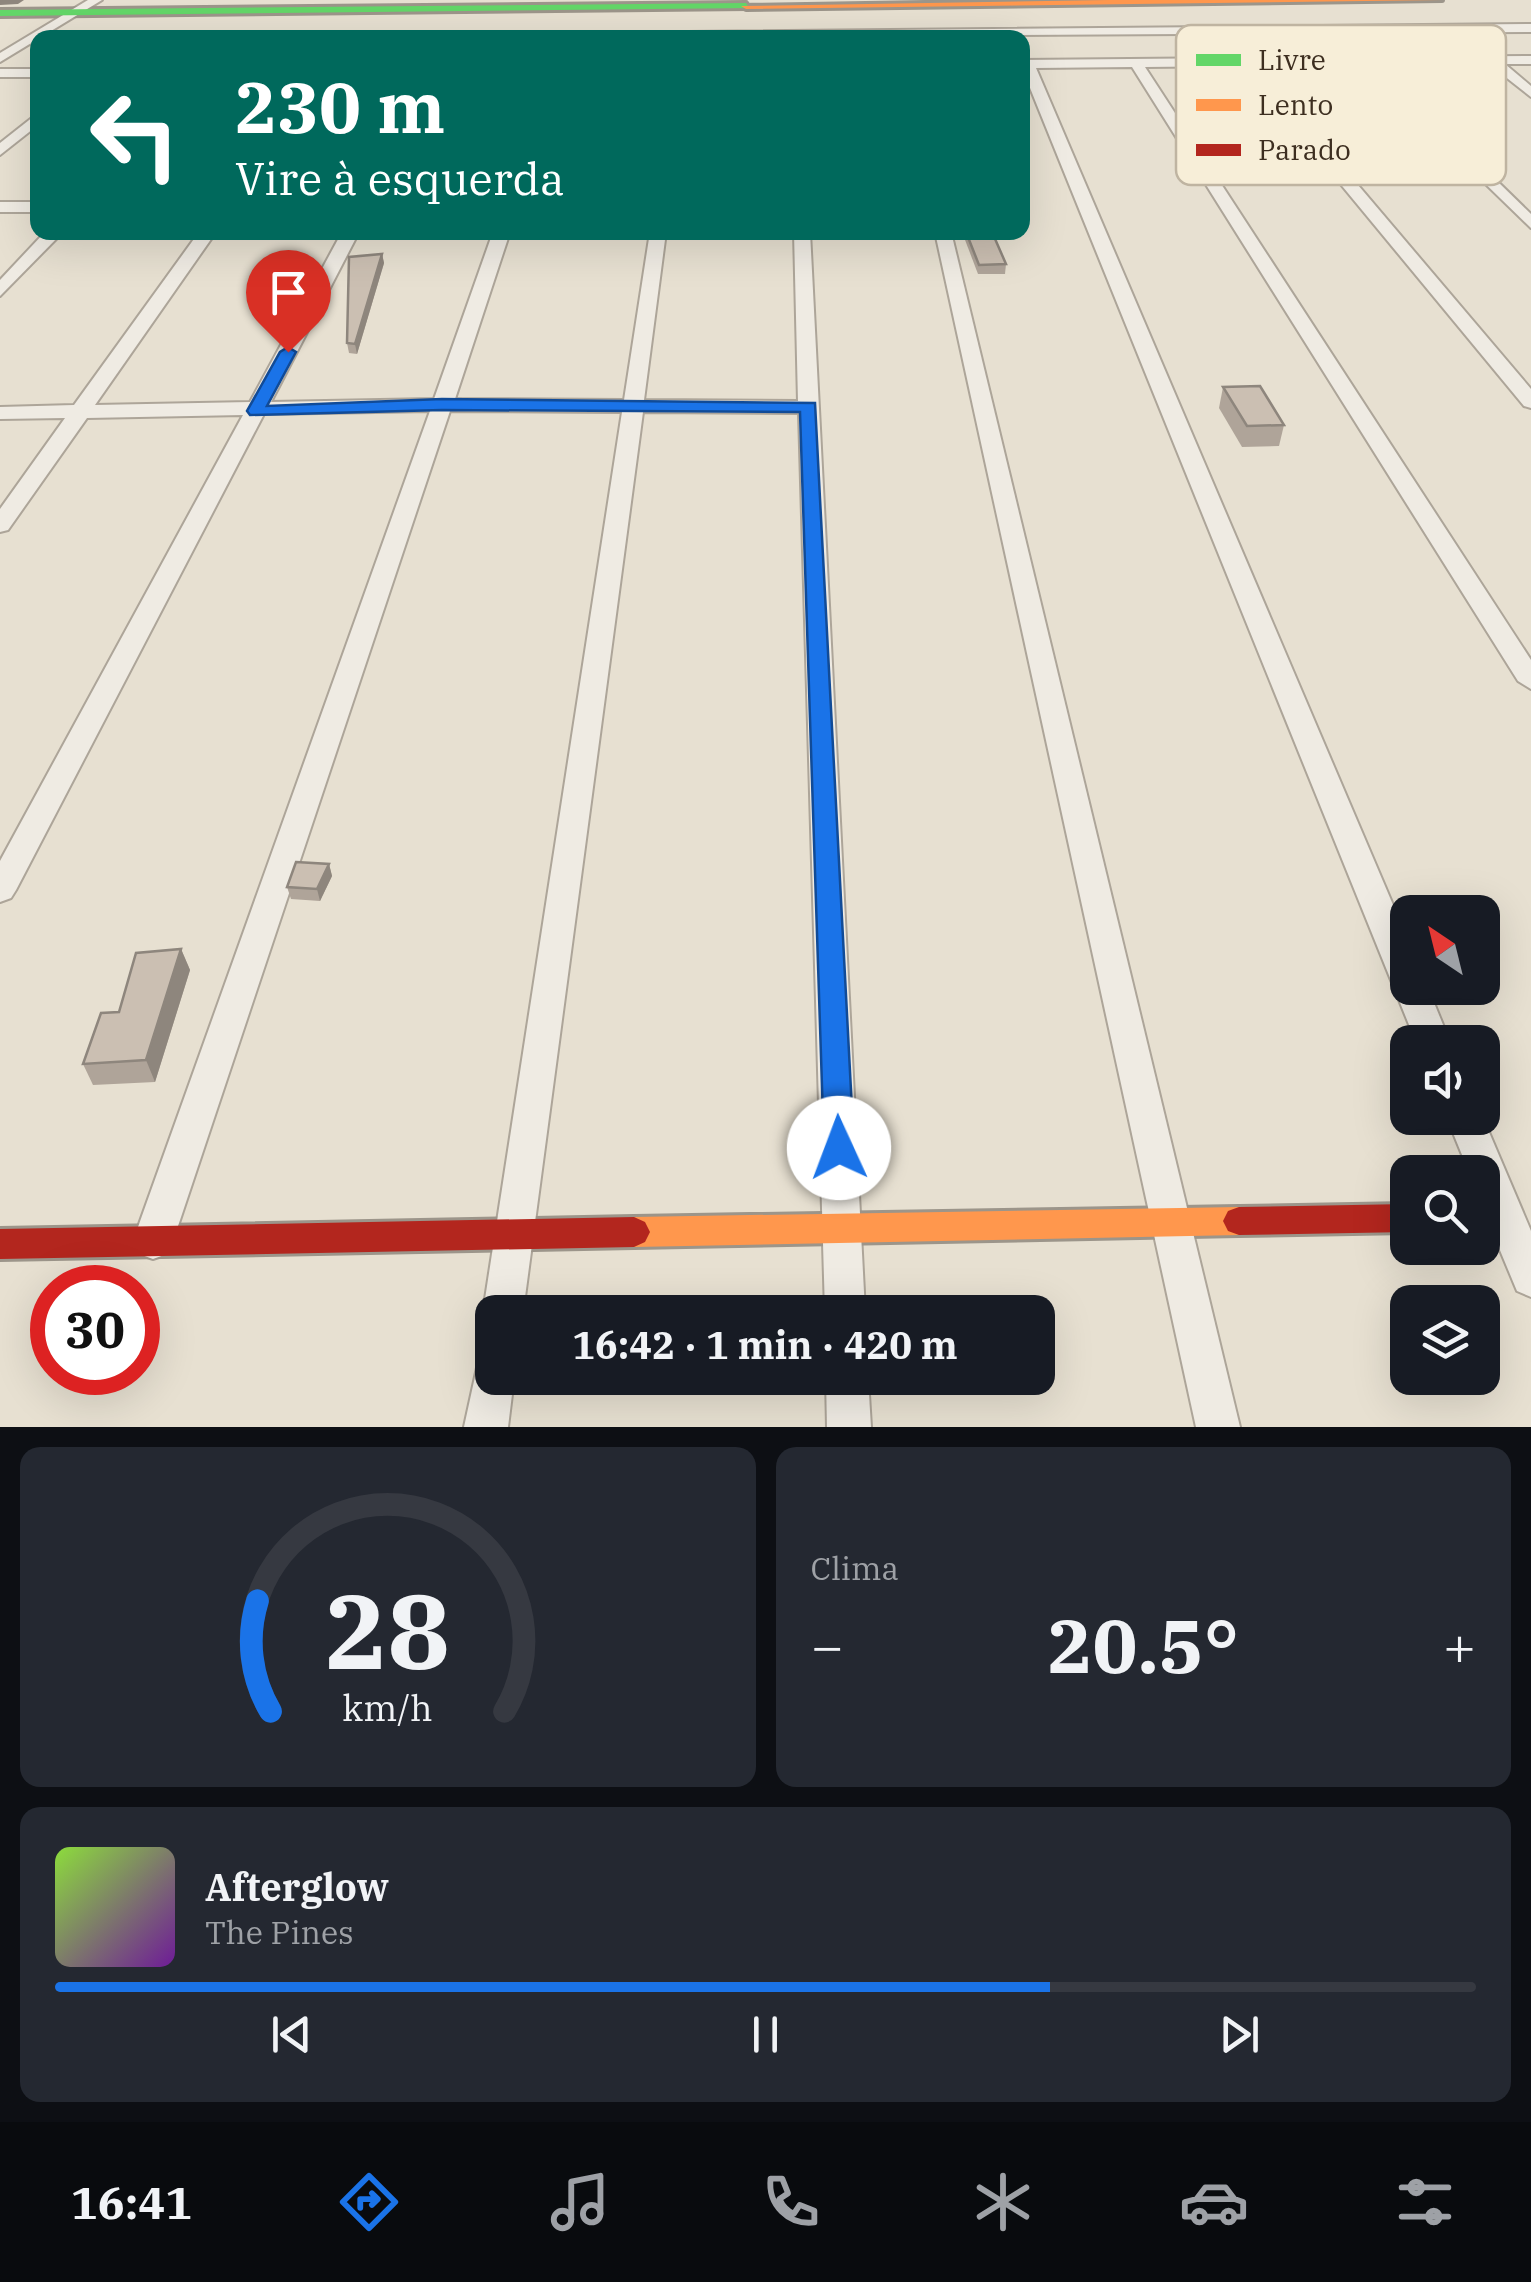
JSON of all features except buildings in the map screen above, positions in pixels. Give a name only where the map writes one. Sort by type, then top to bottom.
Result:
[{"type":"street","points":[[1368,0],[1396,25]]},
{"type":"street","points":[[0,13],[86,6],[466,11],[730,3],[1437,0]]},
{"type":"street","points":[[1064,2],[1083,32]]},
{"type":"street","points":[[722,30],[730,3]]},
{"type":"street","points":[[51,30],[86,6]]},
{"type":"street","points":[[1506,28],[1531,28]]},
{"type":"street","points":[[1030,33],[1176,31]]},
{"type":"street","points":[[0,42],[30,42]]},
{"type":"street","points":[[0,58],[30,43]]},
{"type":"street","points":[[1030,64],[1176,63]]},
{"type":"street","points":[[1137,64],[1176,125]]},
{"type":"street","points":[[1506,72],[1531,93]]},
{"type":"street","points":[[0,74],[30,73]]},
{"type":"street","points":[[1030,76],[1390,937]]},
{"type":"street","points":[[0,151],[30,124]]},
{"type":"street","points":[[1214,185],[1531,681]]},
{"type":"street","points":[[1350,185],[1531,402]]},
{"type":"street","points":[[1492,185],[1531,223]]},
{"type":"street","points":[[0,208],[30,207]]},
{"type":"street","points":[[0,291],[48,240]]},
{"type":"street","points":[[0,525],[202,240]]},
{"type":"street","points":[[0,890],[348,240]]},
{"type":"street","points":[[152,1241],[499,240]]},
{"type":"street","points":[[505,1295],[657,240]]},
{"type":"street","points":[[802,240],[844,1295]]},
{"type":"street","points":[[944,240],[1218,1427]]},
{"type":"street","points":[[0,414],[442,404],[809,407]]},
{"type":"street","points":[[1471,1135],[1531,1278]]},
{"type":"street","points":[[0,1244],[1172,1219],[1390,1218]]},
{"type":"street","points":[[486,1427],[491,1395]]},
{"type":"street","points":[[848,1395],[849,1427]]},
{"type":"traffic: fast","points":[[0,13],[746,6]]},
{"type":"traffic: slow","points":[[746,6],[1437,0]]},
{"type":"traffic: slow","points":[[634,1232],[1239,1221]]},
{"type":"traffic: jam","points":[[1239,1221],[1390,1218]]},
{"type":"traffic: jam","points":[[0,1244],[634,1232]]},
{"type":"route","points":[[288,352],[256,411],[442,404],[809,407],[839,1148]]}]
